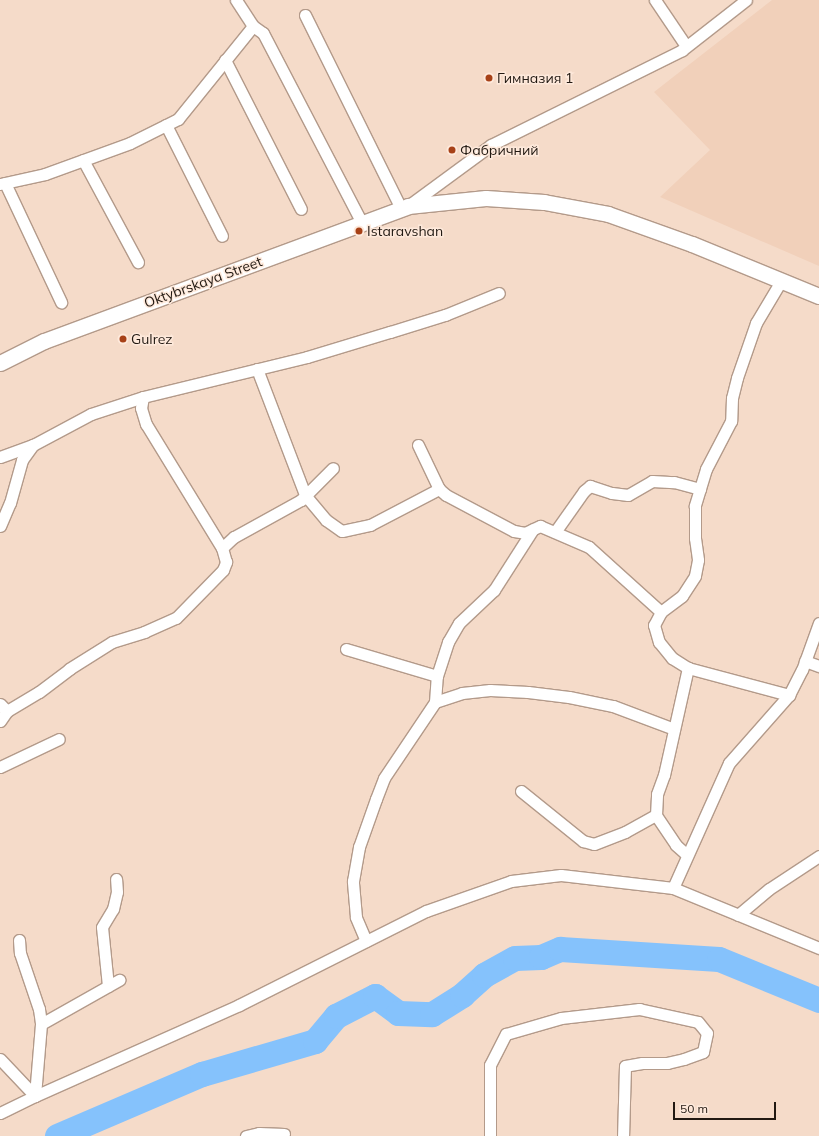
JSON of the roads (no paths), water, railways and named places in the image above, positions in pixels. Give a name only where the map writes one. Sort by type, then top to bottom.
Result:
[{"type":"main road","name":"Oktybrskaya Street","points":[[0,363],[44,341],[404,207],[486,198],[544,202],[608,214],[692,244],[819,296]]},
{"type":"street","points":[[236,0],[253,26],[263,33],[362,223]]},
{"type":"street","points":[[655,0],[686,46]]},
{"type":"street","points":[[305,14],[404,207],[491,145],[686,46],[746,0]]},
{"type":"street","points":[[61,302],[2,183],[45,174],[130,142],[178,119],[253,26]]},
{"type":"street","points":[[225,60],[301,209]]},
{"type":"street","points":[[166,125],[222,236]]},
{"type":"street","points":[[83,160],[138,262]]},
{"type":"street","points":[[781,281],[756,323],[737,378],[732,398],[731,421],[706,469],[695,506],[695,538],[698,560],[695,576],[682,596],[661,612],[654,625],[659,642],[672,658],[688,668],[789,695]]},
{"type":"street","points":[[0,457],[33,445],[91,414],[143,397],[307,357],[438,317],[499,293]]},
{"type":"street","points":[[257,369],[305,495],[326,520],[342,531],[370,525],[439,489]]},
{"type":"street","points":[[0,721],[4,708],[38,692],[69,669],[112,642],[144,632],[176,618],[223,570],[226,562],[222,548],[146,424],[142,408],[143,397]]},
{"type":"street","points":[[0,526],[10,503],[22,460],[33,445]]},
{"type":"street","points":[[418,445],[439,489],[446,495],[514,531],[524,533],[540,526],[589,547],[661,612]]},
{"type":"street","points":[[222,548],[234,537],[301,500],[333,468]]},
{"type":"street","points":[[555,532],[584,491],[590,486],[612,493],[628,494],[652,481],[674,482],[700,489]]},
{"type":"street","points":[[366,941],[356,917],[353,881],[359,847],[384,778],[435,702],[437,676],[448,642],[459,623],[494,590],[533,528]]},
{"type":"street","points":[[673,888],[729,763],[789,695],[805,661],[819,623]]},
{"type":"street","points":[[346,649],[437,676]]},
{"type":"street","points":[[805,661],[819,666]]},
{"type":"street","points":[[687,855],[676,845],[656,815],[657,794],[664,775],[688,668]]},
{"type":"street","points":[[435,702],[462,694],[490,690],[528,692],[569,697],[613,706],[674,729]]},
{"type":"street","points":[[0,767],[59,739]]},
{"type":"street","points":[[521,791],[583,841],[594,844],[625,832],[656,815]]},
{"type":"street","points":[[738,915],[769,889],[819,856]]},
{"type":"street","points":[[0,1113],[239,1005],[426,911],[511,881],[561,875],[673,888],[819,948]]},
{"type":"street","points":[[108,986],[102,927],[113,908],[117,892],[116,879]]},
{"type":"street","points":[[19,940],[20,953],[38,1009],[41,1024],[35,1096]]},
{"type":"street","points":[[41,1024],[119,980]]},
{"type":"street","points":[[490,1136],[490,1065],[506,1034],[561,1018],[639,1009],[698,1022],[707,1032],[703,1052],[667,1063],[642,1063],[625,1066],[623,1136]]},
{"type":"street","points":[[0,1059],[35,1096]]},
{"type":"street","points":[[246,1136],[259,1133],[284,1134]]},
{"type":"waterway","points":[[57,1136],[202,1074],[315,1041],[336,1016],[375,996],[398,1013],[432,1014],[462,995],[484,975],[515,958],[541,957],[560,949],[719,959],[819,1000]]},
{"type":"place","name":"Гимназия 1","points":[[489,78]]},
{"type":"place","name":"Фабричний","points":[[452,150]]},
{"type":"place","name":"Istaravshan","points":[[359,231]]},
{"type":"place","name":"Gulrez","points":[[123,339]]}]
